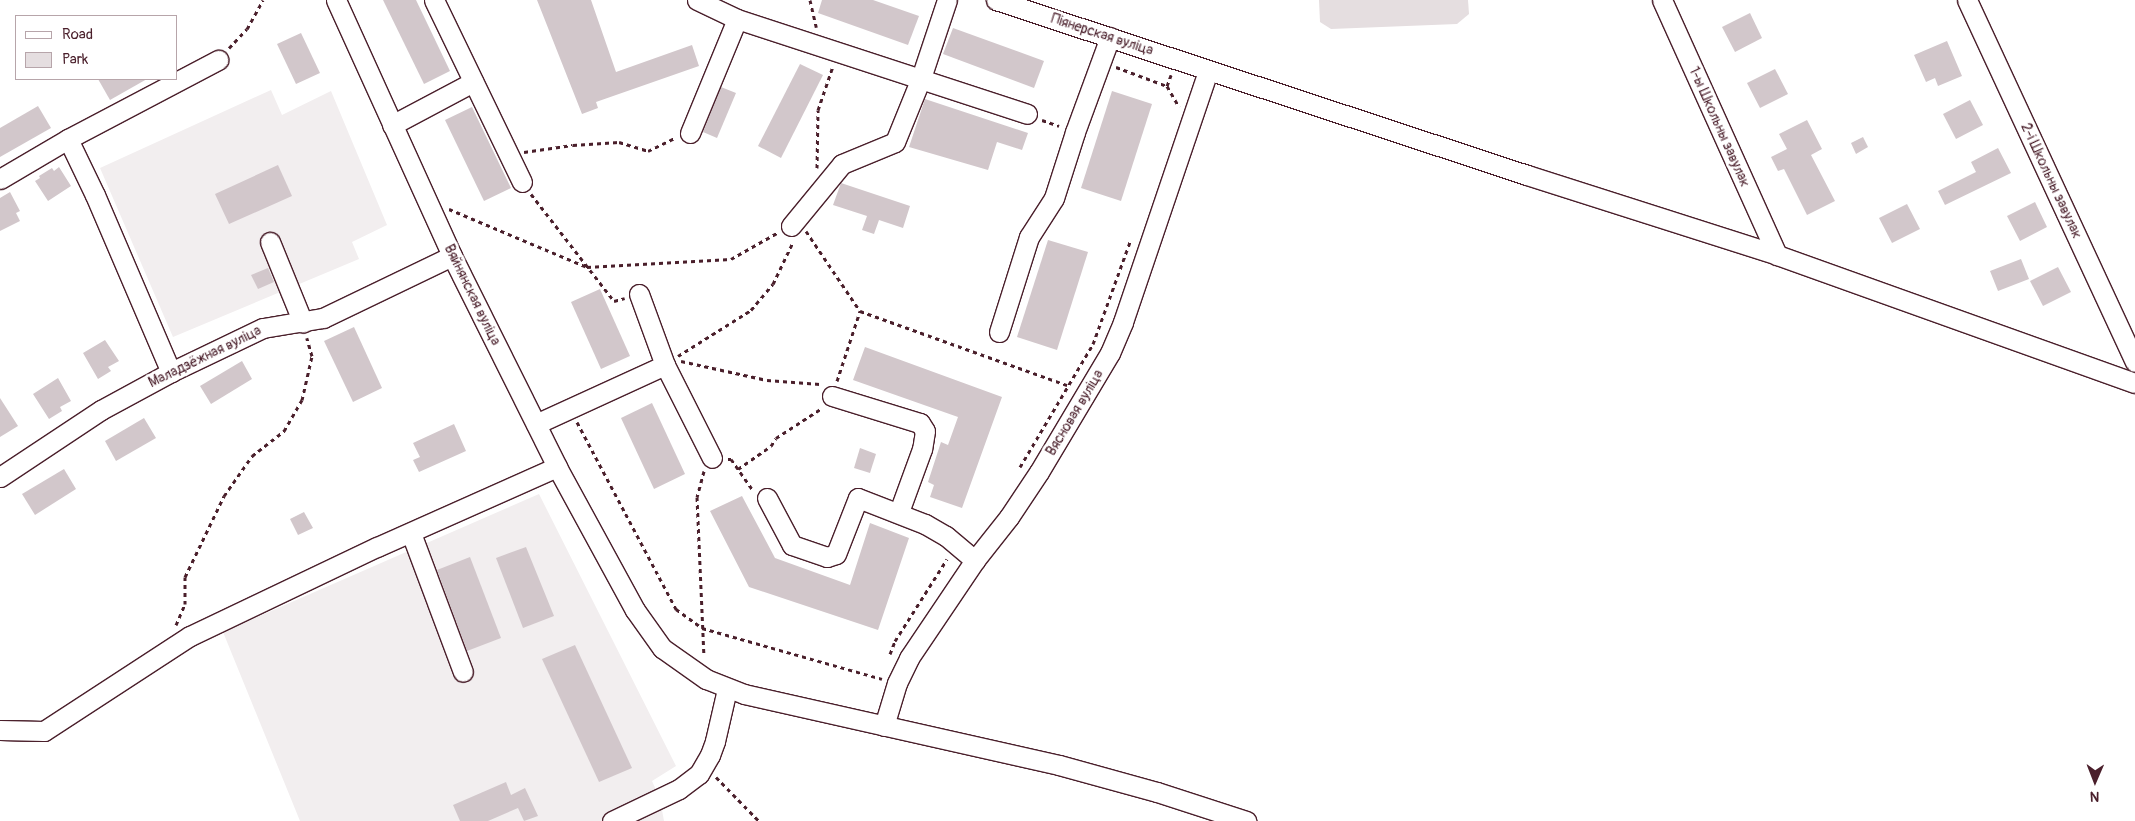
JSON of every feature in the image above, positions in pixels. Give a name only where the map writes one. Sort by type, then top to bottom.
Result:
[{"type":"street","name":"Вяйнянская вуліца","points":[[336,0],[452,256],[557,467],[620,584],[657,644],[678,662],[727,689],[1084,772],[1246,821]]},
{"type":"street","points":[[434,0],[522,182]]},
{"type":"street","points":[[697,0],[737,19],[1027,114]]},
{"type":"street","points":[[794,222],[842,164],[895,142],[921,78],[947,0]]},
{"type":"street","name":"Піянерская вуліца","points":[[996,0],[1208,71],[1777,255],[2135,383]]},
{"type":"street","name":"1-ы Школьны завулак","points":[[1662,0],[1777,255]]},
{"type":"street","name":"2-і Школьны завулак","points":[[1967,0],[2135,362]]},
{"type":"street","points":[[690,133],[737,19]]},
{"type":"street","points":[[1000,332],[1029,237],[1054,198],[1075,132],[1110,37]]},
{"type":"street","points":[[0,179],[68,139],[218,60]]},
{"type":"street","name":"Вясновая вуліца","points":[[884,726],[889,680],[918,644],[975,560],[1019,502],[1088,392],[1110,353],[1123,322],[1208,71]]},
{"type":"street","points":[[392,125],[474,82]]},
{"type":"street","points":[[68,139],[95,195],[170,372]]},
{"type":"street","points":[[270,242],[303,323]]},
{"type":"street","name":"Маладзёжная вуліца","points":[[0,478],[101,410],[170,372],[263,328],[303,323],[323,318],[452,256]]},
{"type":"street","points":[[639,294],[665,365],[711,455]]},
{"type":"street","points":[[536,424],[665,365]]},
{"type":"street","points":[[833,391],[920,424],[925,430],[922,449],[898,512]]},
{"type":"street","points":[[0,730],[44,731],[178,644],[290,588],[557,467]]},
{"type":"street","points":[[763,495],[792,545],[827,557],[836,554],[858,498],[925,524],[956,544],[975,560]]},
{"type":"street","points":[[411,533],[463,672]]},
{"type":"street","points":[[612,821],[680,789],[699,774],[715,741],[727,689]]},
{"type":"path","points":[[218,60],[247,29],[264,0]]},
{"type":"path","points":[[810,0],[820,45]]},
{"type":"path","points":[[816,196],[818,110],[839,51]]},
{"type":"path","points":[[1101,62],[1167,86],[1179,108],[1176,117]]},
{"type":"path","points":[[1027,114],[1075,132]]},
{"type":"path","points":[[508,155],[573,144],[619,142],[648,152],[690,133]]},
{"type":"path","points":[[522,182],[614,301],[639,294]]},
{"type":"path","points":[[426,199],[587,267],[731,258],[794,222]]},
{"type":"path","points":[[794,222],[860,312],[1088,392]]},
{"type":"path","points":[[665,365],[751,310],[773,284],[796,238],[794,222]]},
{"type":"path","points":[[1019,469],[1093,344],[1133,235]]},
{"type":"path","points":[[738,469],[771,446],[776,438],[823,408],[833,391],[860,312]]},
{"type":"path","points":[[178,644],[176,624],[184,604],[185,577],[224,496],[252,456],[284,431],[302,400],[312,356],[303,323]]},
{"type":"path","points":[[665,365],[681,361],[767,380],[833,391]]},
{"type":"path","points":[[570,408],[676,609],[702,628],[889,680]]},
{"type":"path","points":[[706,679],[697,497],[711,455],[731,459],[752,491],[763,495]]},
{"type":"path","points":[[888,660],[895,642],[956,544]]},
{"type":"path","points":[[884,669],[889,680]]},
{"type":"path","points":[[705,765],[759,821]]},
{"type":"shaded area","points":[[271,90],[282,115],[331,91],[387,225],[352,242],[359,259],[173,337],[100,168]]},
{"type":"shaded area","points":[[539,494],[676,766],[652,781],[660,799],[664,821],[300,821],[223,632]]},
{"type":"green space","points":[[1319,0],[1468,0],[1469,14],[1457,24],[1331,29],[1320,22]]},
{"type":"building","points":[[383,0],[416,0],[450,71],[424,84]]},
{"type":"building","points":[[537,0],[591,0],[616,72],[692,45],[699,66],[596,102],[598,108],[582,114]]},
{"type":"building","points":[[822,0],[873,0],[919,16],[908,45],[818,13]]},
{"type":"building","points":[[1750,13],[1762,38],[1735,52],[1722,27]]},
{"type":"building","points":[[953,28],[1044,61],[1034,88],[943,54]]},
{"type":"building","points":[[301,33],[320,73],[296,84],[277,44]]},
{"type":"building","points":[[1947,41],[1962,76],[1938,86],[1935,78],[1926,82],[1914,55]]},
{"type":"building","points":[[800,64],[823,75],[781,158],[758,146]]},
{"type":"building","points":[[1775,69],[1788,94],[1760,108],[1747,83]]},
{"type":"building","points":[[99,80],[145,80],[110,100]]},
{"type":"building","points":[[721,87],[736,93],[717,138],[703,132]]},
{"type":"building","points":[[1112,91],[1152,104],[1121,201],[1081,188]]},
{"type":"building","points":[[925,99],[1028,133],[1022,150],[997,142],[988,170],[909,147]]},
{"type":"building","points":[[1970,100],[1983,125],[1956,139],[1943,114]]},
{"type":"building","points":[[38,106],[51,128],[0,157],[0,128]]},
{"type":"building","points":[[472,107],[511,188],[484,201],[445,120]]},
{"type":"building","points":[[1807,120],[1822,149],[1811,155],[1835,201],[1807,215],[1784,169],[1778,171],[1771,157],[1787,149],[1779,134]]},
{"type":"building","points":[[1863,137],[1868,147],[1856,154],[1851,143]]},
{"type":"building","points":[[1998,148],[2011,173],[1945,205],[1938,191],[1976,172],[1971,162]]},
{"type":"building","points":[[278,165],[292,196],[229,224],[215,194]]},
{"type":"building","points":[[59,167],[71,186],[48,201],[35,181],[40,178],[39,176],[52,168],[54,171]]},
{"type":"building","points":[[841,183],[910,206],[903,228],[879,220],[874,234],[862,230],[867,216],[833,205]]},
{"type":"building","points":[[10,192],[20,211],[16,213],[20,221],[0,231],[0,198]]},
{"type":"building","points":[[2035,202],[2047,227],[2020,241],[2007,216]]},
{"type":"building","points":[[1907,204],[1920,229],[1892,243],[1879,218]]},
{"type":"building","points":[[1048,240],[1088,252],[1057,350],[1017,337]]},
{"type":"building","points":[[2021,259],[2029,279],[1998,291],[1990,271]]},
{"type":"building","points":[[2058,267],[2071,292],[2043,306],[2030,281]]},
{"type":"building","points":[[268,268],[274,282],[258,289],[251,275]]},
{"type":"building","points":[[600,289],[630,356],[601,369],[571,302]]},
{"type":"building","points":[[354,327],[382,388],[353,402],[324,341]]},
{"type":"building","points":[[105,340],[119,361],[108,367],[111,371],[98,379],[83,353]]},
{"type":"building","points":[[865,347],[1002,397],[962,508],[930,497],[934,485],[928,482],[941,442],[948,445],[958,417],[853,380]]},
{"type":"building","points":[[242,361],[252,379],[211,404],[200,386]]},
{"type":"building","points":[[58,378],[71,401],[60,407],[62,411],[49,419],[33,394]]},
{"type":"building","points":[[0,398],[18,426],[0,437]]},
{"type":"building","points":[[652,403],[685,474],[654,489],[621,418]]},
{"type":"building","points":[[144,418],[156,438],[116,461],[105,441]]},
{"type":"building","points":[[454,424],[466,451],[419,472],[413,460],[420,457],[413,443]]},
{"type":"building","points":[[860,448],[876,454],[870,473],[854,468]]},
{"type":"building","points":[[64,469],[76,489],[35,515],[22,494]]},
{"type":"building","points":[[742,496],[775,558],[850,585],[870,523],[909,538],[878,630],[749,587],[710,511]]},
{"type":"building","points":[[304,512],[313,528],[298,535],[290,519]]},
{"type":"building","points":[[526,547],[554,616],[523,628],[496,558]]},
{"type":"building","points":[[470,557],[501,638],[467,651],[437,570]]},
{"type":"building","points":[[575,645],[632,768],[599,782],[542,659]]},
{"type":"building","points":[[506,782],[511,795],[525,788],[538,816],[524,821],[518,808],[488,821],[460,821],[453,805]]}]
